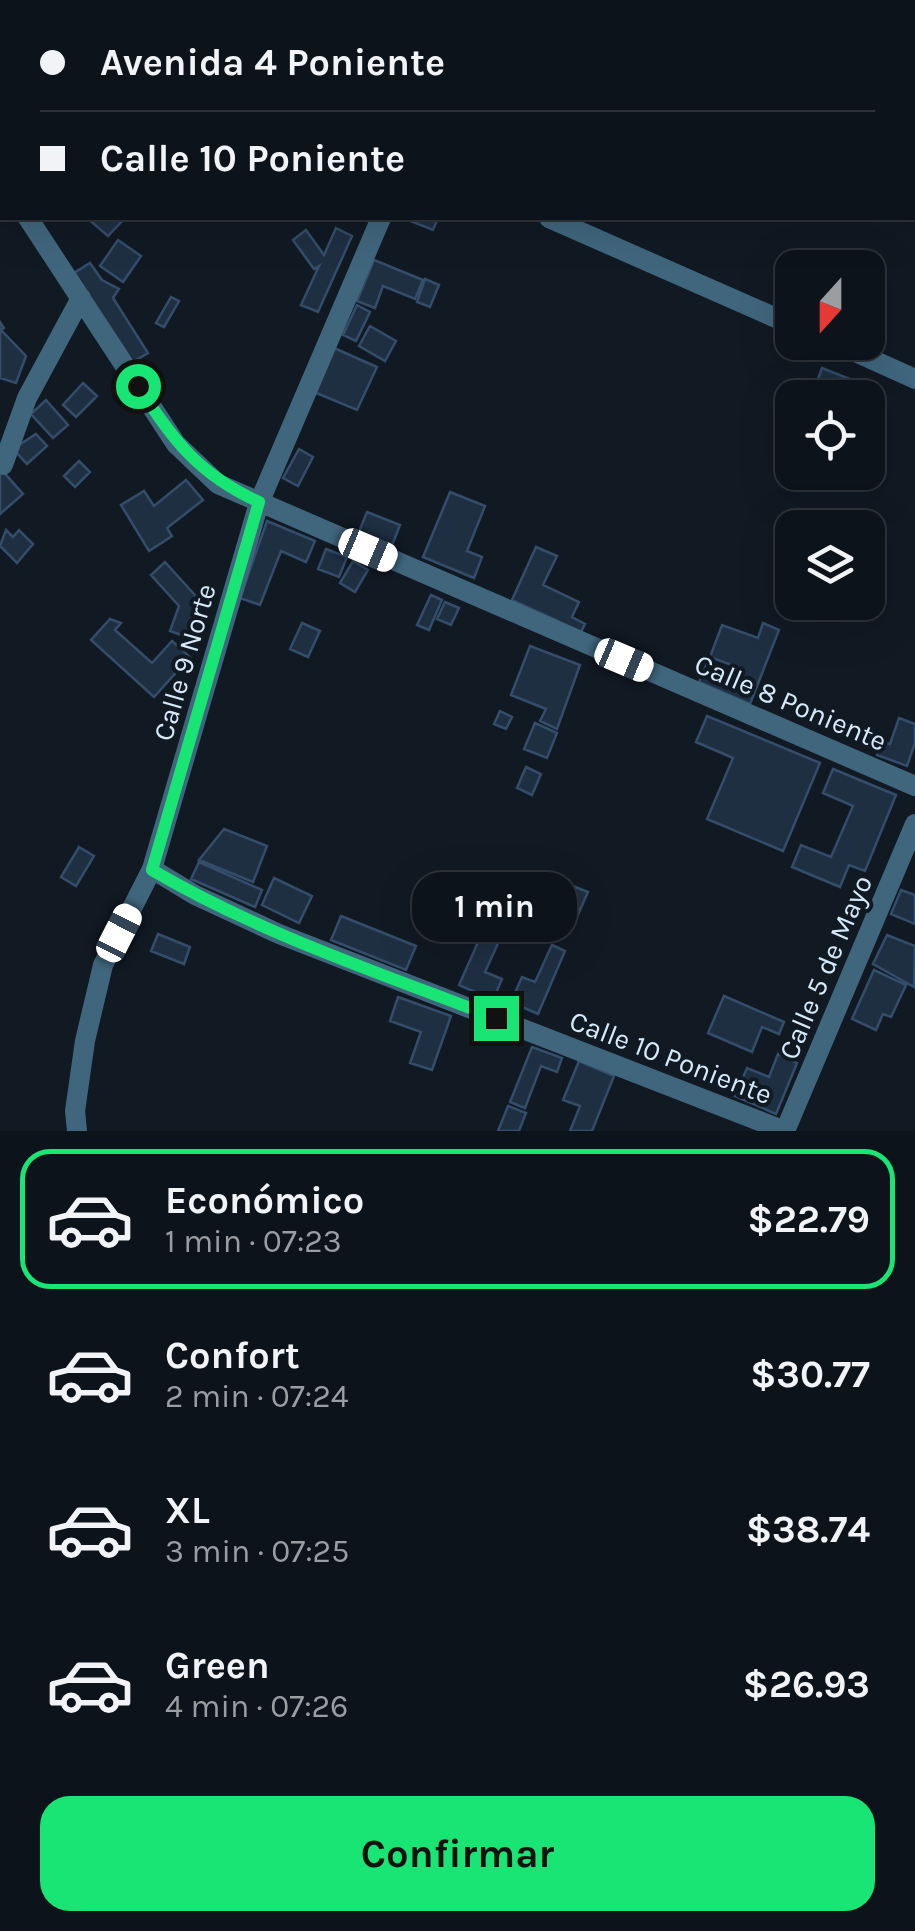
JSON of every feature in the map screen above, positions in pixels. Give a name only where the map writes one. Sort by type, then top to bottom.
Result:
[{"type":"street","name":"Calle 8 Poniente","points":[[29,220],[176,444],[218,484],[915,786]]},
{"type":"street","name":"Calle 9 Norte","points":[[77,1131],[75,1112],[86,1041],[103,965],[152,870],[259,502],[379,220]]},
{"type":"street","points":[[554,220],[775,318]]},
{"type":"street","points":[[3,465],[27,398],[81,298]]},
{"type":"street","points":[[872,360],[915,379]]},
{"type":"street","name":"Calle 5 de Mayo","points":[[785,1131],[915,824]]},
{"type":"street","name":"Calle 10 Poniente","points":[[152,870],[279,934],[785,1131]]},
{"type":"building","points":[[89,220],[123,220],[108,236]]},
{"type":"building","points":[[408,220],[437,220],[433,230]]},
{"type":"building","points":[[336,228],[352,236],[318,312],[301,305],[319,266],[314,269],[293,240],[306,230],[324,255]]},
{"type":"building","points":[[118,240],[141,256],[123,282],[100,266]]},
{"type":"building","points":[[374,260],[423,280],[415,299],[383,286],[375,308],[357,301]]},
{"type":"building","points":[[90,263],[102,280],[119,289],[113,298],[148,353],[131,363],[74,273]]},
{"type":"building","points":[[425,279],[439,285],[430,307],[417,302]]},
{"type":"building","points":[[171,297],[179,301],[164,327],[156,323]]},
{"type":"building","points":[[357,305],[370,312],[356,341],[343,335]]},
{"type":"building","points":[[0,322],[4,328],[1,330],[26,356],[16,383],[0,378]]},
{"type":"building","points":[[370,326],[396,341],[385,361],[359,346]]},
{"type":"building","points":[[334,348],[377,367],[357,410],[314,392]]},
{"type":"building","points":[[822,368],[852,380],[818,380]]},
{"type":"building","points":[[83,383],[97,396],[76,417],[63,405]]},
{"type":"building","points":[[46,400],[68,425],[53,438],[31,414]]},
{"type":"building","points":[[36,434],[47,446],[27,464],[13,449]]},
{"type":"building","points":[[299,449],[313,457],[298,486],[283,478]]},
{"type":"building","points":[[79,461],[90,472],[75,487],[64,476]]},
{"type":"building","points":[[0,468],[23,494],[0,514]]},
{"type":"building","points":[[186,480],[203,500],[167,528],[172,536],[149,551],[121,505],[144,491],[154,506]]},
{"type":"building","points":[[450,492],[485,506],[467,551],[482,557],[474,578],[423,557]]},
{"type":"building","points":[[367,512],[400,525],[391,548],[358,534]]},
{"type":"building","points":[[267,521],[315,541],[306,562],[281,551],[260,605],[240,598]]},
{"type":"building","points":[[6,530],[13,537],[19,530],[33,544],[17,563],[0,546]]},
{"type":"building","points":[[536,547],[557,556],[543,585],[579,602],[572,617],[585,624],[581,632],[512,600]]},
{"type":"building","points":[[326,549],[347,557],[339,577],[318,569]]},
{"type":"building","points":[[353,561],[368,570],[355,592],[340,583]]},
{"type":"building","points":[[165,562],[203,604],[189,638],[170,631],[179,606],[151,575]]},
{"type":"building","points":[[431,595],[442,600],[429,630],[417,625]]},
{"type":"building","points":[[445,602],[459,608],[451,625],[437,619]]},
{"type":"building","points":[[110,619],[121,623],[115,630],[152,663],[172,641],[190,657],[154,697],[91,640]]},
{"type":"building","points":[[302,623],[320,631],[308,657],[290,649]]},
{"type":"building","points":[[763,623],[779,630],[750,704],[699,682],[707,663],[742,677],[745,670],[710,657],[722,625],[758,638]]},
{"type":"building","points":[[530,646],[580,665],[557,729],[540,721],[546,709],[511,695]]},
{"type":"building","points":[[500,711],[512,717],[506,729],[494,724]]},
{"type":"building","points":[[707,716],[820,763],[783,851],[707,819],[733,758],[696,742]]},
{"type":"building","points":[[899,718],[915,724],[915,743],[907,766],[877,755],[882,742],[890,744]]},
{"type":"building","points":[[535,723],[557,733],[547,758],[524,749]]},
{"type":"building","points":[[526,767],[541,774],[532,795],[517,788]]},
{"type":"building","points":[[833,769],[896,795],[865,871],[849,865],[840,887],[792,867],[801,845],[831,857],[853,806],[823,793]]},
{"type":"building","points":[[224,829],[267,846],[253,882],[199,860]]},
{"type":"building","points":[[79,847],[94,856],[76,886],[61,877]]},
{"type":"building","points":[[199,862],[262,890],[255,907],[191,879]]},
{"type":"building","points":[[274,878],[312,896],[299,923],[262,905]]},
{"type":"building","points":[[570,885],[588,892],[573,926],[555,918]]},
{"type":"building","points":[[901,890],[915,895],[915,924],[891,914]]},
{"type":"building","points":[[508,913],[528,920],[522,936],[502,928]]},
{"type":"building","points":[[341,916],[416,946],[406,970],[331,940]]},
{"type":"building","points":[[483,931],[500,939],[485,972],[502,979],[493,1000],[459,985]]},
{"type":"building","points":[[158,934],[190,947],[184,964],[151,951]]},
{"type":"building","points":[[887,935],[915,946],[914,987],[873,964]]},
{"type":"building","points":[[552,945],[565,951],[538,1014],[511,1002],[522,977],[535,982]]},
{"type":"building","points":[[874,970],[906,985],[891,1017],[883,1014],[876,1030],[852,1019]]},
{"type":"building","points":[[724,996],[784,1022],[779,1034],[762,1027],[752,1052],[708,1033]]},
{"type":"building","points":[[398,997],[451,1016],[432,1070],[410,1063],[421,1032],[390,1021]]},
{"type":"building","points":[[532,1047],[562,1058],[557,1072],[541,1066],[525,1108],[510,1102]]},
{"type":"building","points":[[778,1054],[797,1063],[776,1114],[735,1096],[747,1068],[769,1077]]},
{"type":"building","points":[[579,1061],[614,1076],[592,1131],[570,1131],[580,1106],[563,1100]]},
{"type":"building","points":[[508,1106],[526,1113],[519,1131],[498,1131]]},
{"type":"route","points":[[138,386],[176,444],[218,484],[259,502],[152,870],[279,934],[496,1018]]}]
